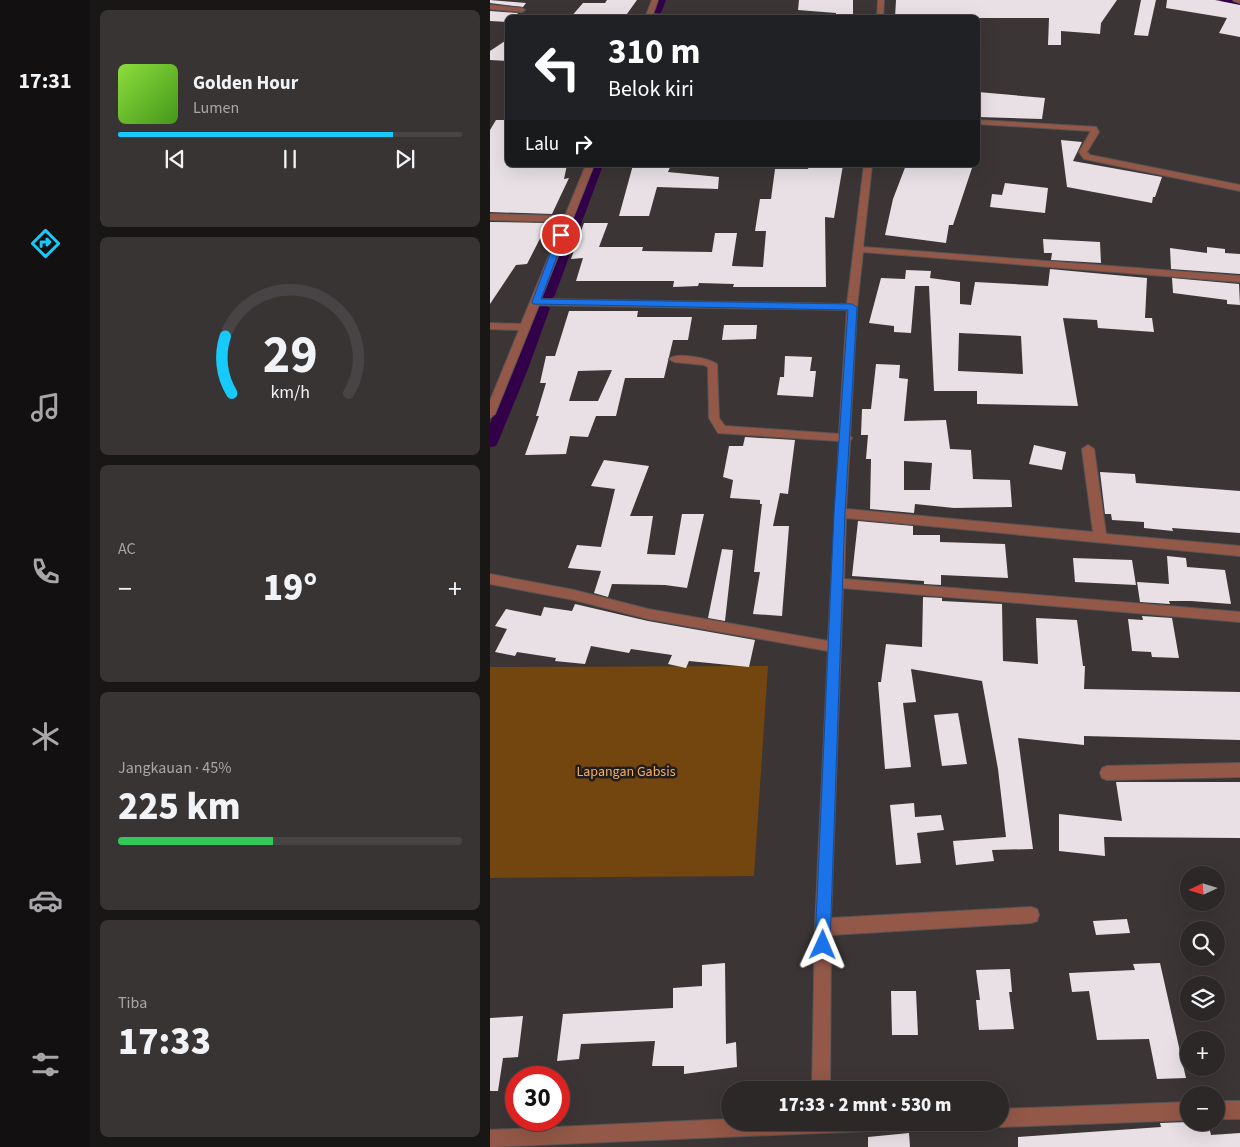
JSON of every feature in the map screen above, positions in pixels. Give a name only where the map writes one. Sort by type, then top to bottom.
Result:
[{"type":"street","points":[[649,15],[655,0]]},
{"type":"street","points":[[880,15],[881,0]]},
{"type":"street","points":[[490,7],[522,10]]},
{"type":"street","points":[[980,122],[1093,129],[1095,132],[1083,152],[1087,157],[1240,188]]},
{"type":"street","points":[[490,414],[589,167]]},
{"type":"street","points":[[821,1081],[823,926],[836,583],[846,438],[852,307],[868,167]]},
{"type":"street","points":[[490,217],[568,218]]},
{"type":"street","points":[[860,249],[1240,279]]},
{"type":"street","points":[[536,302],[852,307]]},
{"type":"street","points":[[490,326],[525,327]]},
{"type":"street","points":[[674,359],[707,362],[713,366],[714,418],[722,430],[846,438]]},
{"type":"street","points":[[1088,449],[1100,537]]},
{"type":"street","points":[[840,513],[1240,552]]},
{"type":"street","points":[[490,579],[574,594],[648,614],[834,647]]},
{"type":"street","points":[[836,583],[1240,617]]},
{"type":"street","points":[[1107,773],[1240,770]]},
{"type":"street","points":[[823,926],[1031,915]]},
{"type":"street","points":[[1225,1110],[1240,1110]]},
{"type":"street","points":[[1009,1118],[1180,1111]]},
{"type":"street","points":[[490,1139],[721,1128]]},
{"type":"green space","name":"Lapangan Gabsis","points":[[768,666],[754,876],[490,878],[490,667]]},
{"type":"building","points":[[490,0],[526,3],[523,7],[490,3]]},
{"type":"building","points":[[607,0],[637,0],[626,15],[573,15],[583,3],[605,3]]},
{"type":"building","points":[[799,0],[853,0],[853,15],[836,15],[836,13],[798,10]]},
{"type":"building","points":[[896,0],[1117,0],[1101,23],[1100,34],[1061,31],[1061,45],[1048,45],[1049,18],[980,18],[980,15],[895,15]]},
{"type":"building","points":[[1141,0],[1156,0],[1148,36],[1134,35]]},
{"type":"building","points":[[1167,0],[1215,0],[1240,5],[1240,37],[1219,33],[1227,18],[1166,8]]},
{"type":"building","points":[[490,11],[518,13],[517,15],[505,15],[505,22],[490,21]]},
{"type":"building","points":[[505,41],[505,61],[490,60],[490,51]]},
{"type":"building","points":[[980,92],[1045,98],[1042,119],[980,117]]},
{"type":"building","points":[[496,120],[505,120],[505,167],[567,167],[564,179],[569,178],[552,214],[490,212],[490,130]]},
{"type":"building","points":[[1061,140],[1082,142],[1073,161],[1162,177],[1152,203],[1067,187]]},
{"type":"building","points":[[632,167],[670,167],[668,172],[719,177],[718,189],[657,187],[649,216],[619,216]]},
{"type":"building","points":[[808,167],[843,167],[834,218],[825,217],[826,287],[733,287],[734,284],[699,283],[698,286],[673,287],[674,281],[576,281],[583,258],[571,259],[584,223],[608,223],[599,247],[643,247],[642,251],[712,252],[715,233],[737,233],[732,266],[763,267],[766,231],[755,231],[760,199],[771,199],[775,169],[808,169]]},
{"type":"building","points":[[905,167],[972,167],[953,225],[949,225],[946,243],[885,235],[893,199]]},
{"type":"building","points":[[1005,183],[1048,188],[1045,213],[990,207],[992,194],[1002,195]]},
{"type":"building","points":[[490,222],[548,223],[527,264],[516,265],[490,304]]},
{"type":"building","points":[[1043,239],[1100,242],[1101,263],[1051,260],[1052,253],[1044,253]]},
{"type":"building","points":[[1207,247],[1225,249],[1225,253],[1240,254],[1240,274],[1171,269],[1170,248],[1207,253]]},
{"type":"building","points":[[1050,269],[1147,278],[1145,318],[1152,318],[1154,332],[1098,328],[1097,320],[1063,318],[1078,406],[977,404],[977,391],[934,391],[929,286],[915,286],[911,333],[894,332],[894,326],[869,323],[881,278],[905,279],[906,270],[931,271],[930,278],[960,282],[960,304],[971,305],[975,282],[1048,286]],"holes":[[[959,333],[1021,336],[1023,374],[958,371]]]},
{"type":"building","points":[[1172,278],[1239,284],[1240,305],[1227,304],[1227,300],[1173,293]]},
{"type":"building","points":[[569,311],[638,311],[637,317],[692,317],[688,340],[673,340],[664,378],[625,378],[616,416],[596,416],[588,437],[570,436],[566,454],[525,455],[539,416],[536,416],[546,383],[540,383],[546,356],[555,356]],"holes":[[[612,370],[598,401],[569,401],[578,371]]]},
{"type":"building","points":[[724,325],[757,325],[756,339],[722,340]]},
{"type":"building","points":[[785,356],[812,357],[810,371],[816,371],[813,397],[777,395],[780,377],[784,377]]},
{"type":"building","points":[[876,364],[900,365],[899,378],[908,379],[904,421],[946,420],[950,449],[971,450],[973,479],[1010,480],[1012,507],[954,508],[915,504],[914,513],[870,509],[871,459],[866,459],[868,435],[861,435],[862,409],[871,409]],"holes":[[[904,461],[932,463],[930,490],[904,490]]]},
{"type":"building","points":[[745,437],[795,440],[788,494],[780,493],[773,526],[789,526],[782,616],[753,614],[760,572],[754,572],[762,504],[760,504],[760,500],[730,498],[733,480],[723,477],[729,446],[743,446]]},
{"type":"building","points":[[1034,445],[1066,452],[1062,470],[1029,464]]},
{"type":"building","points":[[604,460],[649,466],[630,516],[653,516],[647,554],[675,555],[682,514],[704,514],[687,588],[665,585],[612,584],[608,597],[594,593],[601,571],[568,568],[577,545],[601,547],[615,489],[591,486]]},
{"type":"building","points":[[1100,472],[1135,474],[1136,483],[1240,491],[1240,533],[1172,528],[1173,531],[1144,528],[1144,522],[1112,520],[1111,514],[1105,514]]},
{"type":"building","points":[[858,521],[913,526],[913,535],[940,535],[940,542],[1005,544],[1008,578],[941,575],[941,585],[924,584],[924,581],[852,576]]},
{"type":"building","points":[[722,549],[733,550],[725,621],[708,618]]},
{"type":"building","points":[[1167,556],[1186,558],[1187,567],[1225,570],[1231,604],[1191,601],[1169,601],[1170,604],[1140,602],[1137,582],[1169,584]]},
{"type":"building","points":[[1073,558],[1132,560],[1136,585],[1075,582]]},
{"type":"building","points":[[923,597],[942,598],[942,601],[1002,604],[1003,661],[1038,664],[1036,618],[1077,620],[1083,666],[1085,666],[1084,689],[1240,692],[1240,740],[1084,736],[1084,745],[1018,738],[1033,849],[992,850],[994,861],[956,865],[953,841],[1006,837],[998,769],[982,681],[911,669],[916,702],[903,703],[911,767],[885,769],[878,682],[881,682],[886,644],[922,647]]},
{"type":"building","points":[[575,604],[648,621],[755,640],[749,667],[689,661],[686,668],[668,664],[672,655],[631,649],[629,653],[591,646],[585,664],[555,661],[556,658],[517,652],[515,656],[495,652],[507,629],[495,626],[506,609],[541,616],[544,607],[572,611]]},
{"type":"building","points":[[1142,616],[1172,618],[1179,658],[1152,657],[1151,652],[1132,651],[1128,619],[1143,620]]},
{"type":"building","points":[[958,713],[967,764],[942,766],[934,715]]},
{"type":"building","points":[[1116,782],[1240,782],[1240,838],[1104,837],[1105,856],[1059,851],[1059,814],[1122,821]]},
{"type":"building","points":[[914,803],[915,817],[941,815],[944,830],[917,833],[921,863],[896,865],[890,805]]},
{"type":"building","points":[[1127,919],[1130,933],[1096,935],[1093,921]]},
{"type":"building","points":[[725,963],[726,1044],[736,1042],[737,1067],[684,1074],[684,1066],[652,1066],[655,1041],[581,1044],[579,1059],[557,1061],[563,1014],[673,1008],[673,988],[702,986],[702,965]]},
{"type":"building","points":[[1160,963],[1180,1051],[1180,1076],[1186,1076],[1186,1078],[1157,1079],[1149,1039],[1097,1040],[1089,991],[1072,992],[1069,973],[1135,970],[1133,964]]},
{"type":"building","points":[[1010,969],[1012,992],[1009,992],[1014,1029],[979,1030],[976,1000],[980,1000],[976,970]]},
{"type":"building","points":[[891,991],[916,991],[918,1035],[892,1035]]},
{"type":"building","points":[[523,1016],[518,1057],[503,1058],[498,1091],[490,1091],[490,1018]]},
{"type":"building","points":[[1180,1122],[1180,1131],[1210,1131],[1211,1135],[1240,1133],[1240,1147],[1018,1147],[1018,1137],[1161,1127],[1160,1123]]},
{"type":"building","points":[[909,1133],[910,1147],[868,1147],[868,1137]]},
{"type":"waterway","points":[[656,13],[661,0]]},
{"type":"waterway","points":[[1225,0],[1240,3]]},
{"type":"waterway","points":[[548,295],[596,167]]},
{"type":"waterway","points":[[490,442],[521,369],[543,308]]},
{"type":"route","points":[[561,235],[536,302],[852,307],[840,513],[823,945]]}]
